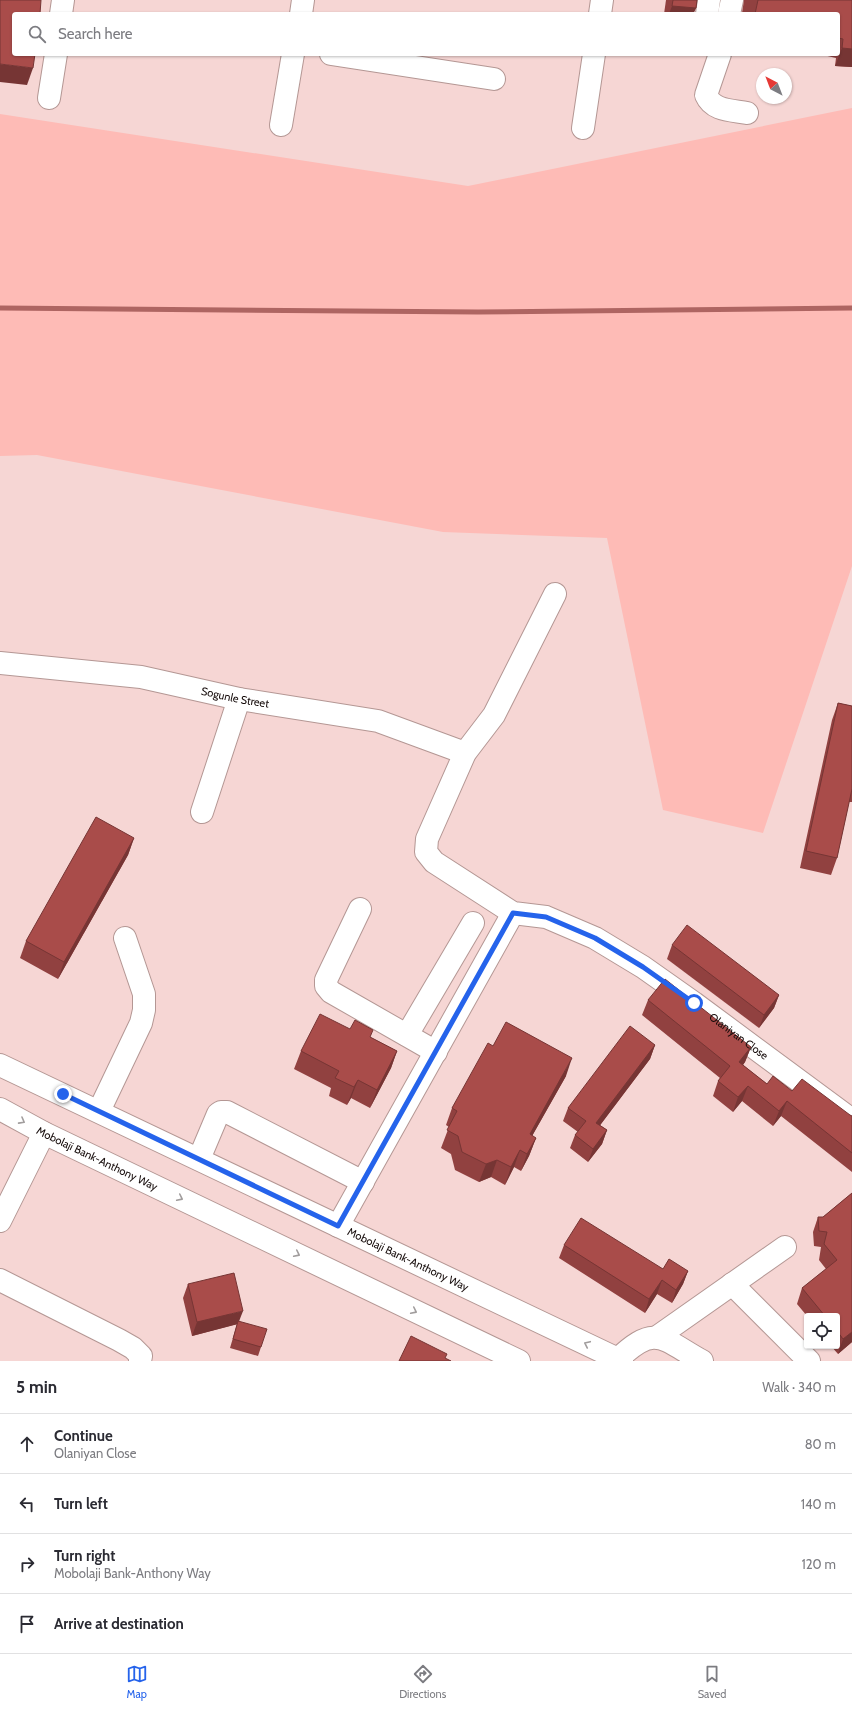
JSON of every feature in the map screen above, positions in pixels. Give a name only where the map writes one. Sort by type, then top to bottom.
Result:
[{"type":"street","points":[[61,12],[63,0]]},
{"type":"street","points":[[301,12],[303,0]]},
{"type":"street","points":[[600,12],[602,0]]},
{"type":"street","points":[[707,12],[710,0]]},
{"type":"street","points":[[729,12],[732,0]]},
{"type":"street","points":[[49,98],[56,56]]},
{"type":"street","points":[[281,125],[293,56]]},
{"type":"street","points":[[344,56],[494,79]]},
{"type":"street","points":[[584,128],[594,56]]},
{"type":"street","points":[[719,56],[706,95],[709,102],[718,108],[747,113]]},
{"type":"street","points":[[338,1226],[513,913],[434,862],[426,852],[426,839],[466,753],[494,715],[555,594]]},
{"type":"street","name":"Sogunle Street","points":[[0,663],[141,677],[239,699],[378,721],[466,753]]},
{"type":"street","points":[[202,812],[239,699]]},
{"type":"street","points":[[360,909],[326,980],[326,986],[331,992],[436,1052]]},
{"type":"street","name":"Olaniyan Close","points":[[513,913],[546,917],[595,938],[643,967],[852,1120]]},
{"type":"street","points":[[407,1035],[473,923]]},
{"type":"street","points":[[99,1111],[141,1023],[144,1010],[144,994],[125,938]]},
{"type":"street","points":[[8,1065],[42,1075]]},
{"type":"street","name":"Mobolaji Bank-Anthony Way","points":[[8,1065],[99,1111],[620,1360]]},
{"type":"street","name":"Mobolaji Bank-Anthony Way","points":[[0,1110],[44,1133],[519,1361]]},
{"type":"street","points":[[199,1159],[218,1114],[221,1112],[226,1112],[363,1182]]},
{"type":"street","points":[[0,1221],[7,1188],[44,1133]]},
{"type":"street","points":[[620,1360],[634,1344],[644,1338],[657,1336],[785,1247]]},
{"type":"street","points":[[0,1280],[133,1348],[141,1356],[140,1361]]},
{"type":"street","points":[[732,1284],[809,1361]]},
{"type":"street","points":[[657,1336],[702,1361]]},
{"type":"shaded area","points":[[852,108],[852,566],[763,833],[663,810],[607,538],[443,532],[37,455],[0,456],[0,114],[468,186]]},
{"type":"building","points":[[0,0],[41,0],[40,12],[12,12],[12,56],[35,56],[33,68],[0,64]]},
{"type":"building","points":[[673,0],[697,0],[696,8],[672,6]]},
{"type":"building","points":[[758,0],[852,0],[852,49],[842,48],[843,39],[840,38],[840,12],[755,12]]},
{"type":"building","points":[[838,703],[852,706],[852,789],[837,858],[806,851]]},
{"type":"building","points":[[96,817],[134,838],[64,962],[26,941]]},
{"type":"building","points":[[687,925],[779,995],[764,1015],[672,945]]},
{"type":"building","points":[[665,979],[751,1047],[739,1062],[767,1084],[773,1076],[792,1091],[802,1079],[852,1116],[852,1153],[787,1101],[779,1111],[748,1086],[738,1097],[718,1081],[730,1066],[648,1000]]},
{"type":"building","points":[[320,1014],[350,1029],[355,1020],[373,1030],[370,1037],[397,1051],[377,1090],[358,1080],[354,1087],[335,1078],[339,1071],[301,1051]]},
{"type":"building","points":[[506,1022],[572,1058],[530,1134],[536,1138],[527,1154],[520,1150],[511,1167],[497,1160],[486,1164],[462,1152],[458,1136],[447,1130],[457,1111],[452,1108],[488,1043],[493,1046]]},
{"type":"building","points":[[630,1026],[655,1045],[596,1123],[607,1130],[593,1149],[575,1135],[586,1121],[568,1108]]},
{"type":"building","points":[[852,1193],[852,1332],[843,1339],[840,1335],[840,1313],[823,1313],[802,1288],[837,1260],[824,1244],[827,1232],[819,1231],[818,1217],[823,1217]]},
{"type":"building","points":[[581,1218],[663,1269],[669,1259],[688,1271],[676,1290],[662,1280],[649,1299],[564,1245]]},
{"type":"building","points":[[234,1273],[243,1311],[197,1322],[188,1284]]},
{"type":"building","points":[[238,1321],[267,1329],[261,1347],[233,1339]]},
{"type":"building","points":[[411,1336],[447,1354],[445,1358],[451,1361],[399,1361]]},
{"type":"waterway","points":[[0,308],[478,312],[852,308]]},
{"type":"route","points":[[63,1094],[338,1226],[513,913],[546,917],[595,938],[643,967],[694,1003]]}]
